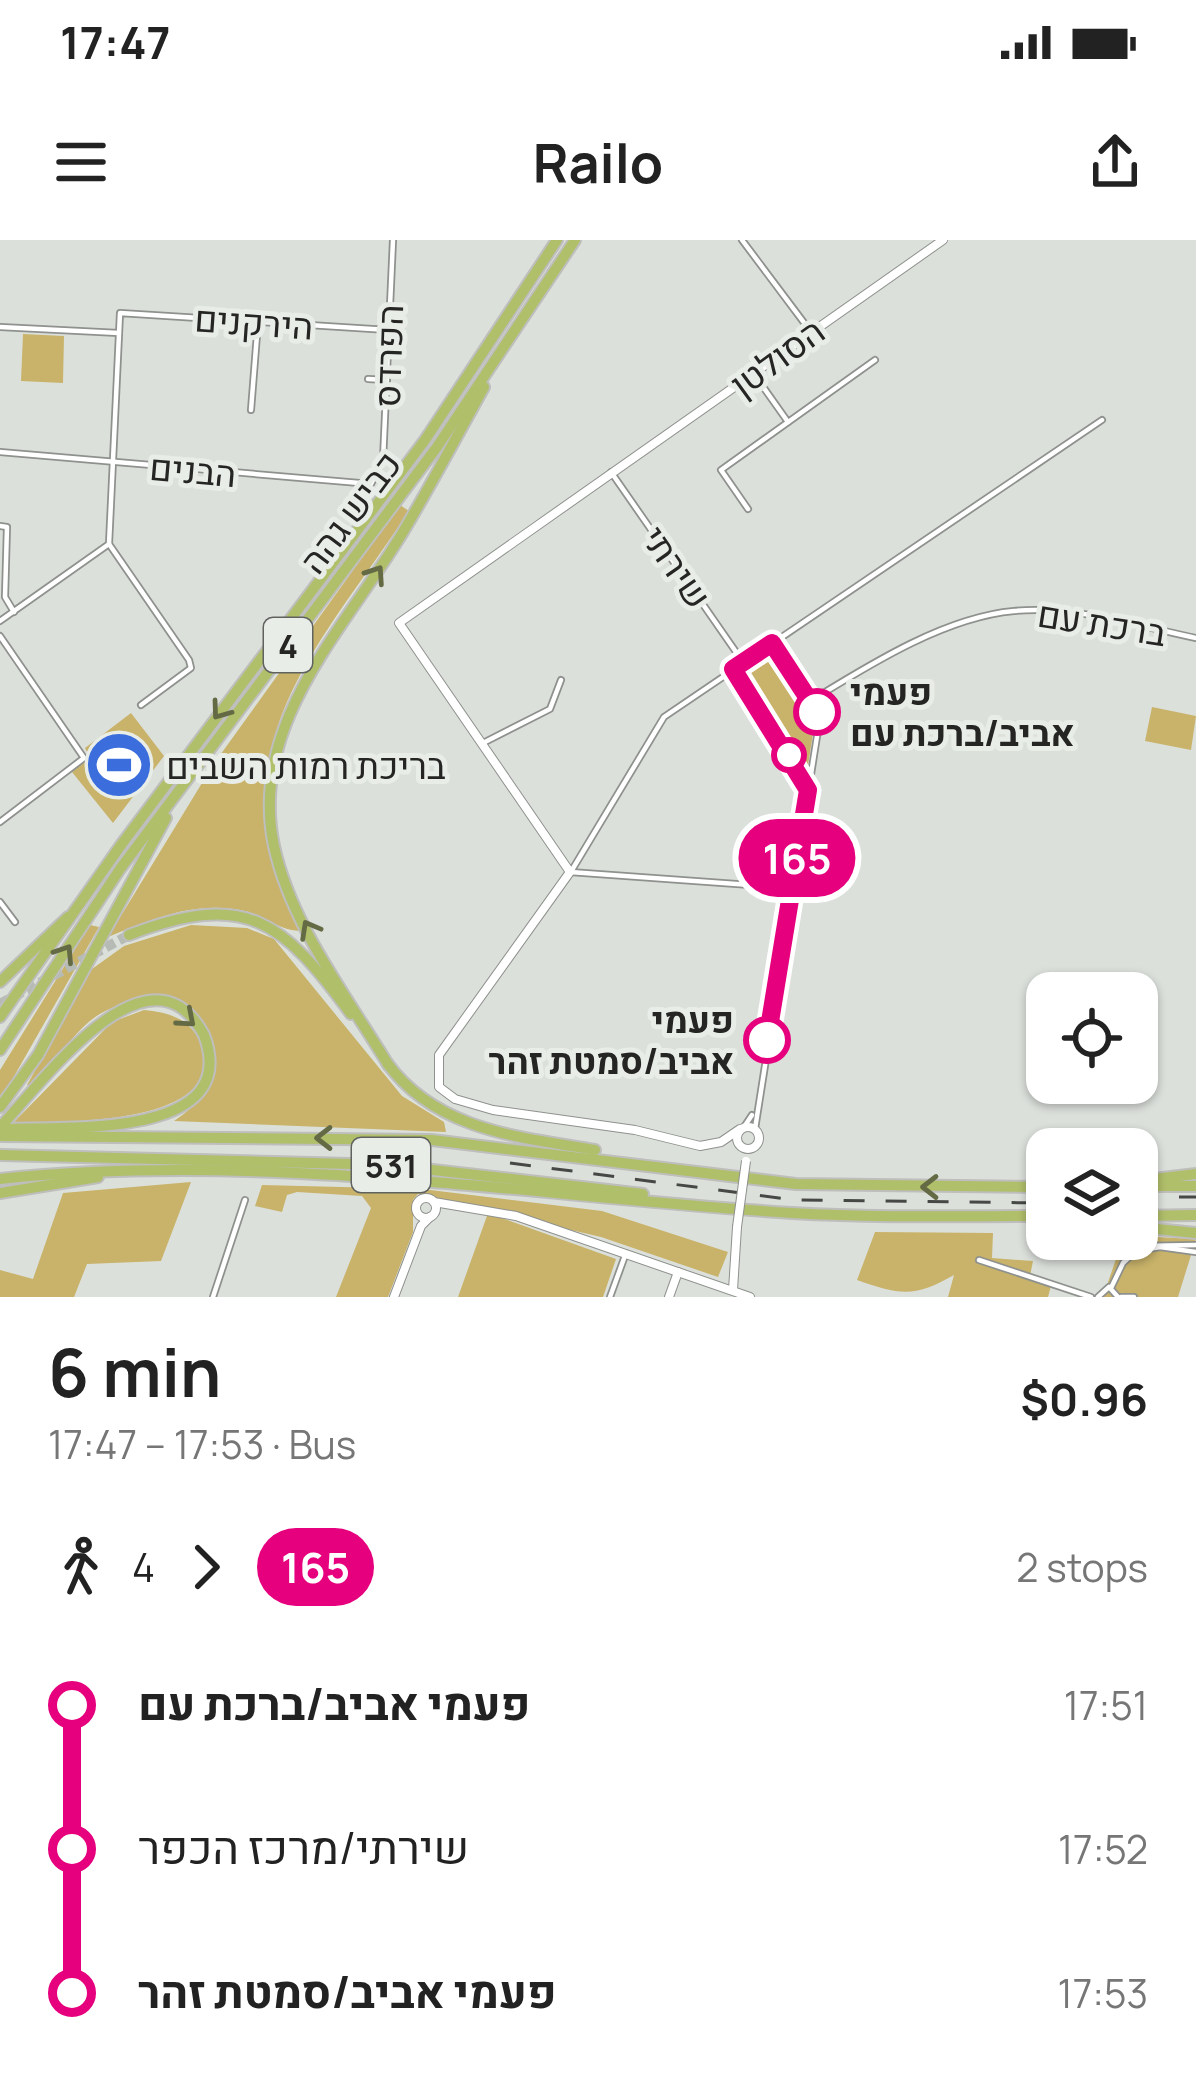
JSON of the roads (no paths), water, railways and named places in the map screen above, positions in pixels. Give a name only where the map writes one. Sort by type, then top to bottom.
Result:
[{"type":"highway","name":"כביש גהה","points":[[0,1017],[425,440],[557,240]]},
{"type":"highway","name":"כביש גהה","points":[[0,1050],[120,868],[437,446],[575,240]]},
{"type":"highway","points":[[388,1066],[286,883],[272,830],[273,769],[301,686],[404,531],[523,318]]},
{"type":"highway","points":[[0,1106],[38,1055],[158,830],[209,749]]},
{"type":"highway","points":[[0,982],[75,911]]},
{"type":"highway","points":[[129,935],[199,914],[271,927],[306,955],[388,1066],[425,1105],[459,1121],[775,1182]]},
{"type":"highway","points":[[143,1003],[165,1003],[201,1028],[209,1050],[208,1077],[186,1107],[149,1119],[0,1131],[86,1034],[113,1013],[143,1003]]},
{"type":"highway","name":"531","points":[[0,1131],[40,1137],[432,1140],[775,1182],[1026,1186]]},
{"type":"highway","name":"531","points":[[0,1155],[388,1165],[527,1178],[756,1210],[1026,1216]]},
{"type":"highway","points":[[0,1179],[101,1170],[209,1171],[412,1181],[756,1210]]},
{"type":"highway","points":[[0,1193],[116,1175],[209,1171]]},
{"type":"highway","points":[[1158,1180],[1196,1174]]},
{"type":"highway","points":[[1158,1185],[1196,1186]]},
{"type":"highway","points":[[1158,1216],[1196,1215]]},
{"type":"highway","points":[[1158,1229],[1196,1233]]},
{"type":"street","name":"הפרדס","points":[[381,472],[394,240]]},
{"type":"street","points":[[742,240],[811,332]]},
{"type":"street","name":"הסולטן","points":[[484,742],[401,632],[400,619],[943,240]]},
{"type":"street","name":"הירקנים","points":[[119,333],[120,314],[388,330]]},
{"type":"street","points":[[251,410],[258,322]]},
{"type":"street","points":[[0,327],[119,333],[110,544],[191,668],[141,705]]},
{"type":"street","points":[[748,509],[722,470],[875,360]]},
{"type":"street","points":[[754,374],[788,422]]},
{"type":"street","points":[[368,379],[387,380]]},
{"type":"street","points":[[746,1128],[722,1142],[700,1146],[635,1130],[481,1107],[446,1095],[435,1080],[439,1055],[569,872],[658,724],[1102,420]]},
{"type":"street","name":"הבנים","points":[[0,452],[364,484],[381,472]]},
{"type":"street","name":"שירתי","points":[[611,472],[743,662]]},
{"type":"street","points":[[0,526],[7,527],[4,597],[14,612]]},
{"type":"street","points":[[0,621],[110,544]]},
{"type":"street","name":"ברכת עם","points":[[812,700],[900,651],[1003,612],[1055,612],[1196,638]]},
{"type":"street","points":[[0,636],[84,754],[82,762],[0,822]]},
{"type":"street","points":[[714,1284],[726,1277],[737,1227],[746,1128],[754,1110],[818,730],[812,700],[772,643]]},
{"type":"street","points":[[733,669],[808,790]]},
{"type":"street","points":[[561,680],[550,709],[484,742],[569,872]]},
{"type":"street","points":[[569,872],[792,888]]},
{"type":"street","points":[[0,902],[15,922]]},
{"type":"street","points":[[722,1142],[744,1147],[759,1138],[746,1128]]},
{"type":"street","points":[[213,1297],[245,1200]]},
{"type":"street","points":[[394,1297],[420,1220],[420,1201],[486,1208],[750,1297]]},
{"type":"street","points":[[432,1216],[434,1202]]},
{"type":"street","points":[[420,1220],[448,1206]]},
{"type":"street","points":[[734,1291],[737,1227]]},
{"type":"street","points":[[979,1260],[1095,1297],[1111,1288],[1132,1254],[1150,1247],[1196,1248]]},
{"type":"street","points":[[610,1297],[626,1253]]},
{"type":"street","points":[[669,1297],[678,1271]]},
{"type":"street","points":[[1111,1288],[1120,1297],[1133,1297]]},
{"type":"tunnel","points":[[0,1004],[129,935]]},
{"type":"railway","points":[[510,1163],[795,1200],[1026,1203]]},
{"type":"railway","points":[[1158,1197],[1196,1197]]},
{"type":"place","name":"פעמי אביב/ברכת עם","points":[[817,712]]},
{"type":"place","name":"בריכת רמות השבים","points":[[119,765]]},
{"type":"place","name":"פעמי אביב/סמטת זהר","points":[[767,1040]]}]
